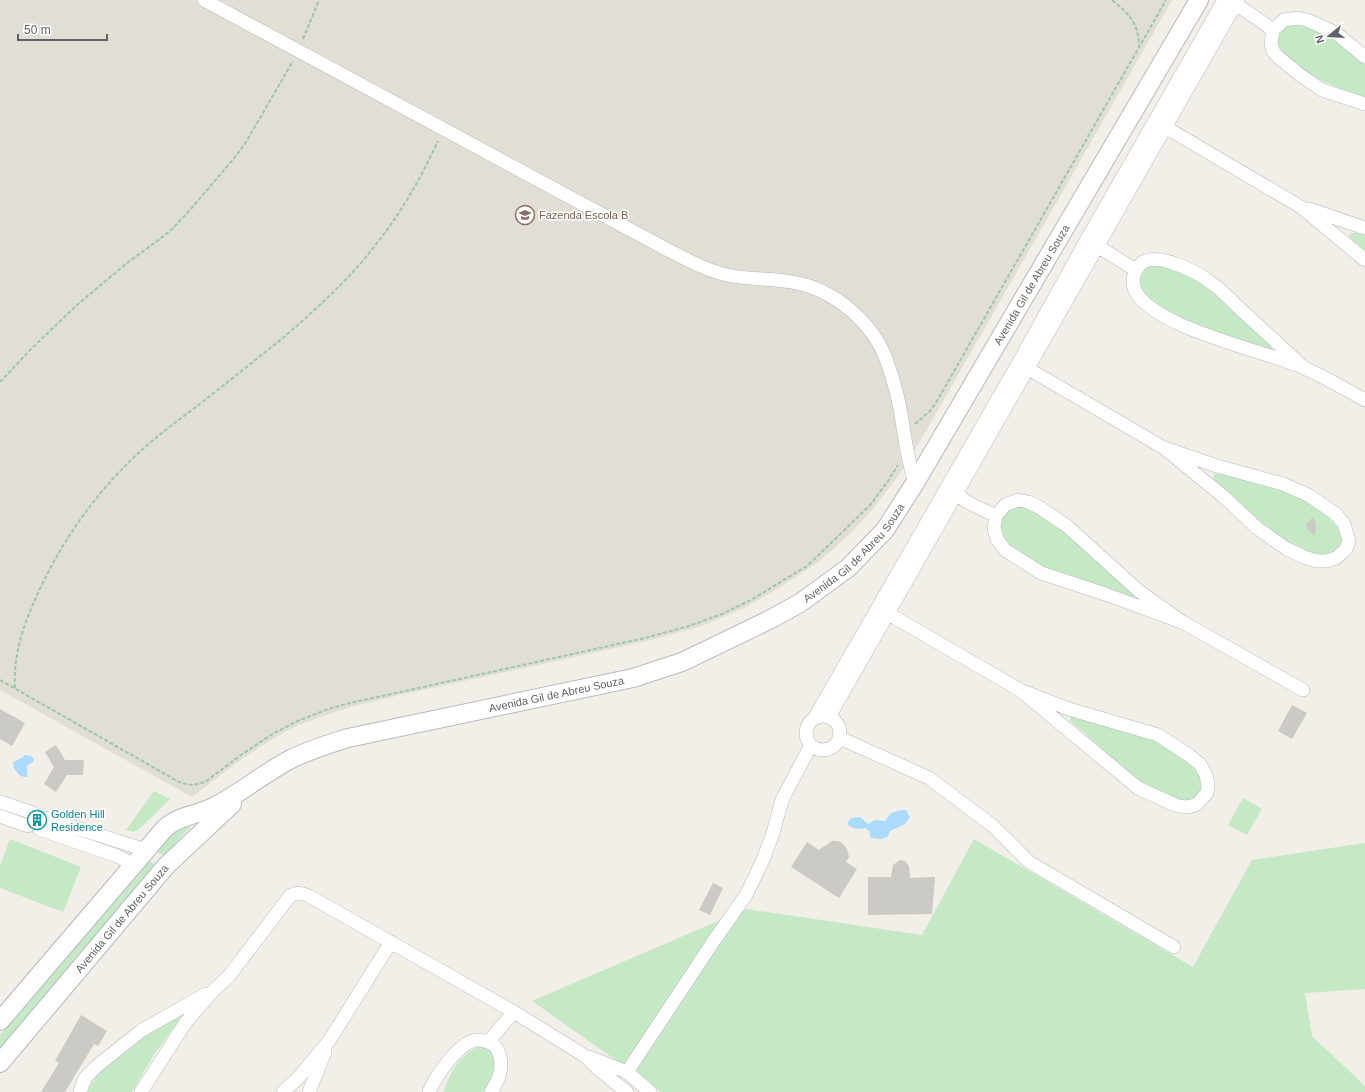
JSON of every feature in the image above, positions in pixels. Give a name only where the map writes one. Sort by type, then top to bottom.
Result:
[{"type":"street","points":[[204,0],[666,249],[697,264],[715,272],[728,275],[796,282],[811,286],[835,298],[847,307],[867,328],[886,357],[900,409],[909,463],[915,483]]},
{"type":"street","name":"Avenida Gil de Abreu Souza","points":[[0,1021],[134,865],[143,849],[165,828],[176,820],[209,809],[290,760],[315,748],[348,738],[633,678],[682,662],[769,620],[800,603],[848,568],[885,530],[915,483],[1199,0]]},
{"type":"street","points":[[1232,1],[1273,30]]},
{"type":"street","points":[[829,716],[1165,127],[1232,1]]},
{"type":"street","points":[[815,718],[823,715],[829,716],[840,727],[840,738],[838,743],[829,750],[814,747],[806,736],[806,730],[811,721],[815,718],[1019,362],[1086,241],[1232,1]]},
{"type":"street","points":[[1365,57],[1336,32],[1307,20],[1298,18],[1284,20],[1273,30],[1271,43],[1273,51],[1300,75],[1322,90],[1365,104]]},
{"type":"street","points":[[1165,127],[1301,207],[1365,260]]},
{"type":"street","points":[[1301,207],[1359,226],[1345,243]]},
{"type":"street","points":[[1097,246],[1136,270]]},
{"type":"street","points":[[1304,368],[1210,282],[1185,267],[1157,258],[1149,259],[1140,264],[1136,270],[1132,281],[1135,290],[1149,306],[1193,331],[1270,355],[1304,368],[1365,400]]},
{"type":"street","points":[[1270,355],[1278,343]]},
{"type":"street","points":[[1027,368],[1164,448],[1208,484],[1257,528],[1287,549],[1304,558],[1317,561],[1326,561],[1336,558],[1346,549],[1348,541],[1344,524],[1336,514],[1308,495],[1283,484],[1217,466],[1164,448]]},
{"type":"street","points":[[1208,484],[1217,466]]},
{"type":"street","points":[[955,494],[971,504],[996,516]]},
{"type":"street","points":[[1184,623],[1041,573],[1005,550],[997,539],[994,528],[996,516],[1005,505],[1018,500],[1039,506],[1067,526],[1140,592],[1184,623],[1303,690]]},
{"type":"street","points":[[1132,604],[1140,592]]},
{"type":"street","points":[[887,613],[1020,690],[1068,709],[1158,735],[1200,764],[1206,775],[1208,786],[1207,793],[1203,799],[1192,806],[1185,807],[1175,805],[1138,788],[1020,690]]},
{"type":"street","points":[[1058,721],[1068,709]]},
{"type":"street","points":[[840,738],[929,778],[993,826],[1029,862],[1174,947]]},
{"type":"street","points":[[627,1072],[746,895],[757,874],[773,833],[781,830],[793,795],[814,747]]},
{"type":"street","name":"Avenida Gil de Abreu Souza","points":[[0,1063],[166,866],[254,783]]},
{"type":"street","points":[[0,802],[134,865]]},
{"type":"street","points":[[0,816],[39,821],[61,818],[132,840],[166,866]]},
{"type":"street","points":[[141,1092],[186,1022],[213,991],[229,976],[290,896],[295,893],[301,893],[309,896],[514,1012],[585,1056],[627,1072],[650,1092]]},
{"type":"street","points":[[283,1092],[299,1077],[329,1041],[391,942]]},
{"type":"street","points":[[80,1092],[85,1078],[97,1066],[142,1030],[213,991]]},
{"type":"street","points":[[176,1010],[186,1022]]},
{"type":"street","points":[[488,1042],[514,1012]]},
{"type":"street","points":[[429,1092],[432,1084],[453,1055],[473,1040],[488,1042],[496,1047],[499,1053],[501,1066],[499,1077],[491,1092]]},
{"type":"street","points":[[299,1077],[310,1089],[329,1041]]},
{"type":"street","points":[[585,1056],[621,1090],[631,1083],[627,1072]]},
{"type":"path","points":[[0,382],[31,349],[77,305],[127,262],[172,230],[236,156],[246,142],[298,51],[319,0]]},
{"type":"path","points":[[1112,0],[1130,17],[1135,25],[1139,36],[1139,47]]},
{"type":"path","points":[[905,438],[908,430],[931,410],[937,401],[1166,0]]},
{"type":"path","points":[[15,688],[16,661],[19,643],[28,616],[44,579],[67,539],[86,511],[116,474],[145,446],[289,333],[344,281],[376,245],[403,206],[418,181],[444,129]]},
{"type":"path","points":[[0,680],[179,782],[198,785],[213,776],[258,742],[300,720],[328,709],[645,638],[689,626],[722,614],[752,600],[807,566],[871,504],[891,476],[898,463]]},
{"type":"shaded area","name":"Fazenda Escola B","points":[[0,0],[1172,0],[926,431],[901,472],[872,510],[851,533],[817,563],[779,588],[744,608],[702,626],[651,640],[400,695],[351,707],[318,718],[292,728],[266,743],[239,761],[192,797],[0,690]]},
{"type":"green space","points":[[1290,25],[1305,26],[1338,40],[1365,62],[1365,97],[1313,76],[1286,56],[1279,47],[1278,37],[1281,30]]},
{"type":"green space","points":[[1352,233],[1365,235],[1365,251],[1351,239],[1349,235]]},
{"type":"green space","points":[[1157,263],[1207,285],[1274,346],[1272,349],[1266,349],[1192,326],[1153,303],[1143,292],[1139,280],[1142,271]]},
{"type":"green space","points":[[1215,474],[1222,474],[1287,491],[1320,509],[1339,528],[1342,538],[1341,546],[1333,552],[1319,555],[1309,553],[1269,531],[1214,480],[1213,476]]},
{"type":"green space","points":[[1014,506],[1027,507],[1061,528],[1137,595],[1135,597],[1128,596],[1045,569],[1014,550],[999,535],[1002,518],[1006,512]]},
{"type":"green space","points":[[1072,716],[1156,740],[1186,761],[1200,775],[1204,785],[1200,793],[1189,800],[1182,800],[1169,797],[1145,786],[1130,775],[1070,721]]},
{"type":"green space","points":[[154,791],[170,799],[139,829],[134,832],[126,830]]},
{"type":"green space","points":[[1243,798],[1262,809],[1247,835],[1228,825]]},
{"type":"green space","points":[[197,819],[165,855],[159,854],[158,848],[180,824]]},
{"type":"green space","points":[[10,839],[81,867],[63,912],[0,888],[0,866]]},
{"type":"green space","points":[[974,839],[1193,967],[1252,860],[1365,843],[1365,989],[1305,993],[1312,1036],[1365,1086],[1365,1092],[661,1092],[532,1001],[746,909],[922,935]]},
{"type":"green space","points":[[150,861],[157,867],[0,1053],[0,1035],[145,863]]},
{"type":"green space","points":[[178,1014],[180,1019],[155,1053],[132,1092],[87,1092],[102,1071],[114,1059],[141,1038]]},
{"type":"green space","points":[[482,1045],[492,1048],[498,1064],[487,1092],[443,1092],[453,1070],[461,1059]]},
{"type":"water","points":[[24,755],[31,756],[34,759],[33,762],[27,766],[27,777],[19,775],[13,765],[13,762]]},
{"type":"water","points":[[906,810],[910,817],[905,824],[890,831],[888,836],[882,839],[871,838],[869,831],[866,828],[859,829],[848,825],[851,818],[860,817],[868,824],[875,820],[885,821],[891,813]]},
{"type":"building","points":[[1313,517],[1316,524],[1315,536],[1307,529],[1306,524]]},
{"type":"building","points":[[1292,705],[1307,713],[1292,739],[1278,731]]},
{"type":"building","points":[[0,709],[25,723],[12,746],[0,739]]},
{"type":"building","points":[[56,745],[65,760],[84,760],[83,775],[67,775],[56,792],[44,784],[54,767],[45,752]]},
{"type":"building","points":[[832,841],[842,843],[847,849],[849,857],[846,862],[857,869],[839,898],[791,867],[807,842],[819,850]]},
{"type":"building","points":[[900,860],[905,861],[909,866],[910,878],[935,877],[932,914],[868,915],[868,877],[891,877],[893,865]]},
{"type":"building","points":[[713,883],[723,888],[710,915],[699,910]]},
{"type":"building","points":[[81,1015],[107,1031],[98,1046],[94,1044],[65,1092],[41,1092],[59,1063],[55,1061]]},
{"type":"place","name":"Fazenda Escola B","points":[[525,215]]},
{"type":"place","name":"Golden Hill Residence","points":[[37,820]]}]
